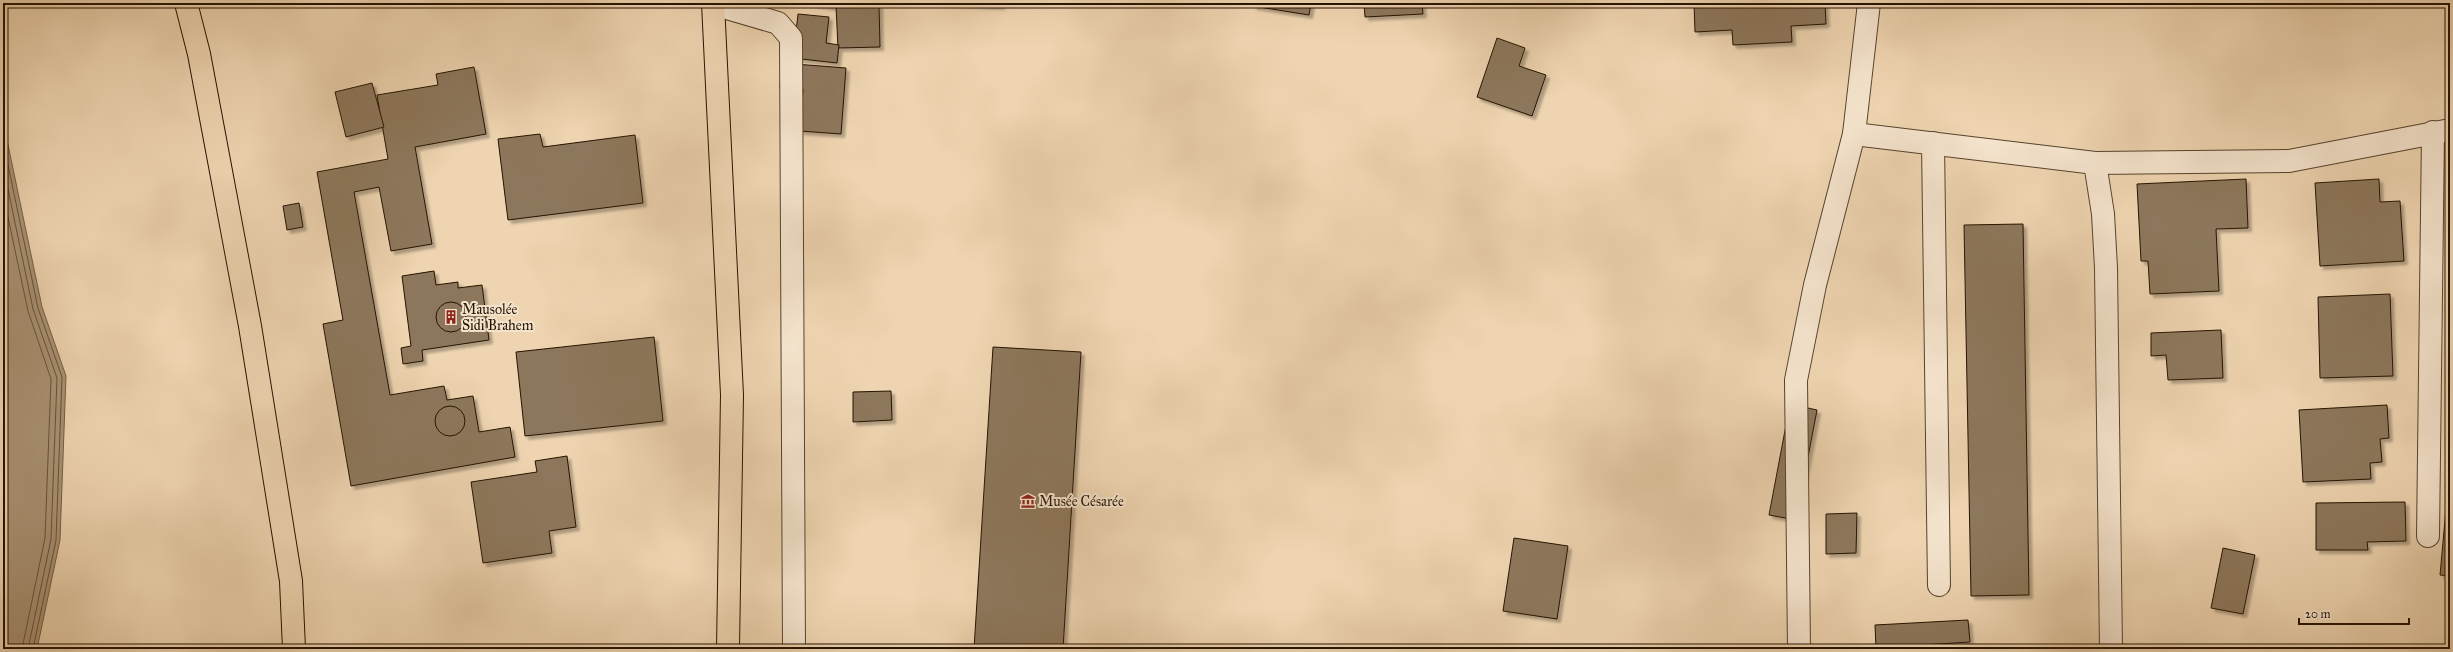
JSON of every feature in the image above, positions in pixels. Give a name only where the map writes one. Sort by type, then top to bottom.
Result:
[{"type":"main road","points":[[186,3],[199,54],[251,334],[291,581],[294,649]]},
{"type":"main road","points":[[713,3],[732,395],[728,649]]},
{"type":"street","points":[[713,3],[778,23],[791,38],[794,649]]},
{"type":"street","points":[[1799,649],[1796,380],[1817,278],[1854,134],[1869,3]]},
{"type":"street","points":[[1854,134],[2095,163],[2289,161],[2442,131],[2428,536]]},
{"type":"street","points":[[1933,143],[1939,586]]},
{"type":"street","points":[[2095,163],[2103,214],[2106,268],[2111,649]]},
{"type":"water","points":[[3,121],[42,307],[66,376],[60,540],[37,649],[3,649]]},
{"type":"building","points":[[806,3],[840,3],[840,8]]},
{"type":"building","points":[[941,3],[1001,3],[1001,6]]},
{"type":"building","points":[[1254,3],[1311,3],[1309,15],[1253,6]]},
{"type":"building","points":[[1364,3],[1422,3],[1423,14],[1365,17]]},
{"type":"building","points":[[1694,3],[1825,3],[1826,24],[1791,26],[1792,42],[1733,45],[1732,30],[1695,32]]},
{"type":"building","points":[[879,4],[880,47],[838,48],[836,6]]},
{"type":"building","points":[[798,14],[829,17],[826,43],[839,45],[837,63],[793,58]]},
{"type":"building","points":[[1497,38],[1525,48],[1519,66],[1546,75],[1532,116],[1477,97]]},
{"type":"building","points":[[782,63],[846,68],[841,134],[800,131],[803,89],[780,88]]},
{"type":"building","points":[[474,67],[486,134],[415,147],[432,244],[391,251],[379,187],[354,192],[390,395],[444,386],[447,400],[473,396],[479,432],[510,427],[515,457],[351,486],[323,324],[343,320],[317,172],[388,159],[377,95],[438,85],[436,74]]},
{"type":"building","points":[[372,83],[384,127],[346,137],[335,92]]},
{"type":"building","points":[[540,134],[543,147],[635,135],[643,203],[508,220],[498,139]]},
{"type":"building","points":[[2246,179],[2248,228],[2216,229],[2219,291],[2150,294],[2148,261],[2141,261],[2137,184]]},
{"type":"building","points":[[2379,179],[2380,202],[2400,201],[2404,261],[2320,266],[2315,183]]},
{"type":"building","points":[[299,203],[303,227],[287,230],[283,206]]},
{"type":"building","points":[[2023,224],[2029,595],[1971,596],[1964,225]]},
{"type":"building","points":[[434,271],[436,285],[458,282],[458,288],[482,285],[489,340],[422,350],[423,361],[403,364],[401,348],[411,346],[402,276]]},
{"type":"building","points":[[2390,294],[2393,376],[2320,378],[2318,297]]},
{"type":"building","name":"Mausolée Sidi Brahem","points":[[451,302],[462,306],[466,317],[462,328],[451,332],[440,328],[436,317],[440,306]]},
{"type":"building","points":[[2221,330],[2223,378],[2168,380],[2166,355],[2151,356],[2151,333]]},
{"type":"building","points":[[654,337],[663,421],[525,436],[516,352]]},
{"type":"building","name":"Musée Césarée","points":[[993,347],[1081,352],[1063,649],[974,649]]},
{"type":"building","points":[[891,391],[892,420],[853,422],[853,392]]},
{"type":"building","points":[[1790,404],[1817,410],[1796,520],[1769,515]]},
{"type":"building","points":[[2387,405],[2389,438],[2380,439],[2382,462],[2370,463],[2371,479],[2303,482],[2299,410]]},
{"type":"building","points":[[450,406],[461,410],[465,421],[461,432],[450,436],[439,432],[435,421],[439,410]]},
{"type":"building","points":[[567,456],[576,527],[549,531],[552,553],[483,563],[471,482],[537,472],[535,461]]},
{"type":"building","points":[[2405,502],[2406,541],[2367,542],[2368,550],[2316,550],[2316,503]]},
{"type":"building","points":[[2446,509],[2450,509],[2450,576],[2440,575]]},
{"type":"building","points":[[1857,513],[1856,553],[1826,554],[1826,514]]},
{"type":"building","points":[[1514,538],[1568,546],[1557,619],[1503,611]]},
{"type":"building","points":[[2223,548],[2255,555],[2243,614],[2211,608]]},
{"type":"building","points":[[1968,620],[1970,642],[1876,648],[1875,625]]},
{"type":"place","name":"Mausolée Sidi Brahem","points":[[451,317]]},
{"type":"place","name":"Musée Césarée","points":[[1028,501]]}]
